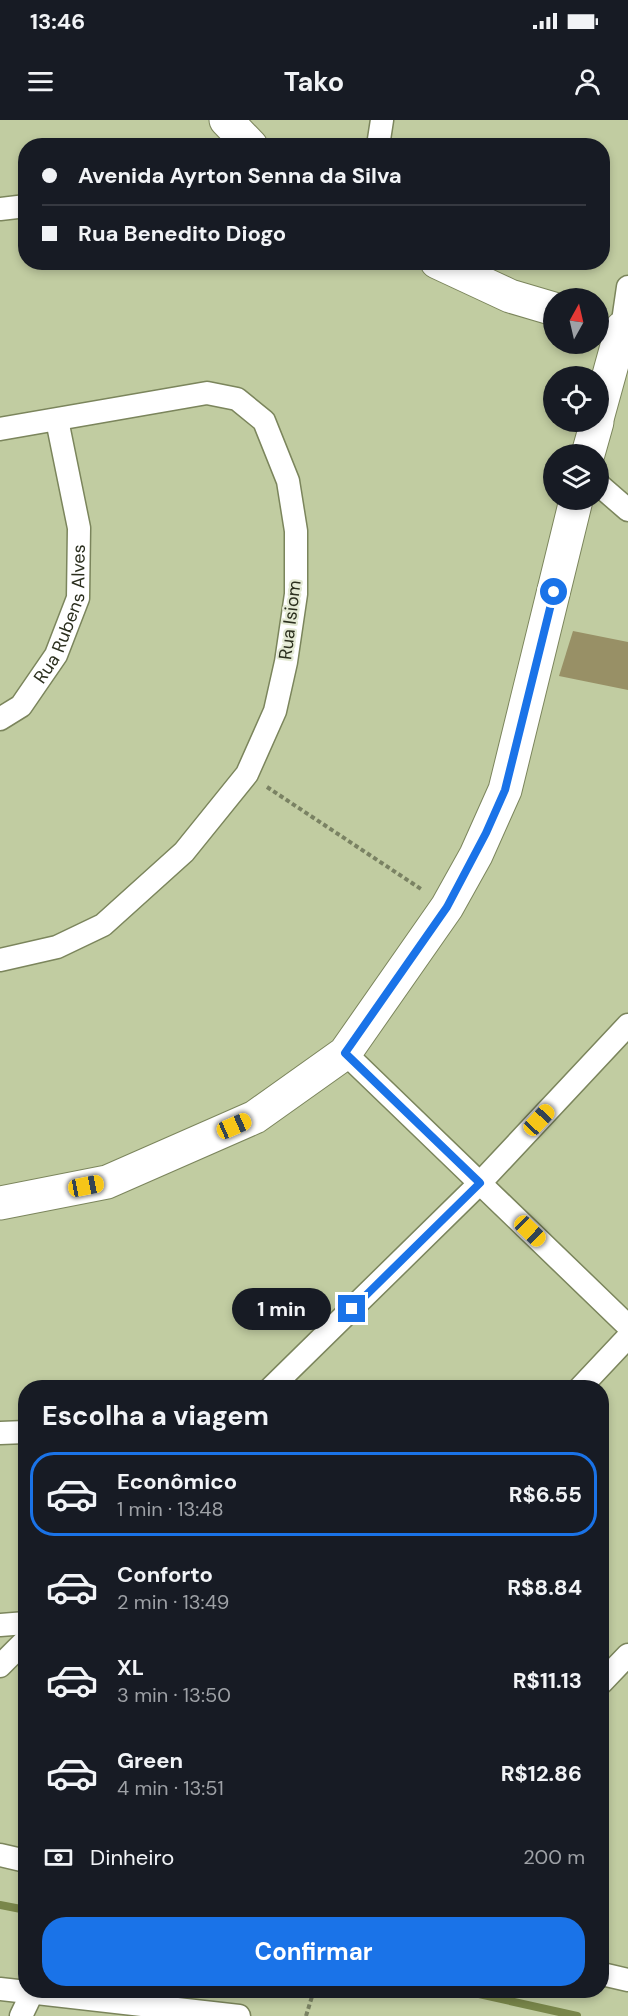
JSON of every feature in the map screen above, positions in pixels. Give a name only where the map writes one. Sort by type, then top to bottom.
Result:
[{"type":"street","points":[[226,120],[244,138]]},
{"type":"street","points":[[379,138],[382,120]]},
{"type":"street","points":[[0,209],[18,207]]},
{"type":"street","points":[[454,270],[510,296],[543,306]]},
{"type":"street","points":[[608,366],[616,325],[628,287]]},
{"type":"street","name":"Rua Isiom","points":[[0,429],[207,393],[237,399],[264,421],[288,481],[296,531],[296,594],[286,662],[274,711],[247,774],[184,852],[103,925],[57,947],[0,960]]},
{"type":"street","name":"Rua Rubens Alves","points":[[0,719],[21,706],[56,656],[78,598],[79,528],[57,420]]},
{"type":"street","points":[[609,494],[628,510]]},
{"type":"street","points":[[0,1203],[107,1182],[255,1117],[345,1053],[447,907],[476,855],[505,790],[574,510]]},
{"type":"street","points":[[279,1380],[480,1183],[628,1025]]},
{"type":"street","points":[[345,1053],[628,1326]]},
{"type":"street","points":[[588,1380],[628,1337]]},
{"type":"street","points":[[0,1433],[18,1432]]},
{"type":"street","points":[[0,1625],[18,1624]]},
{"type":"street","points":[[0,1666],[18,1648]]},
{"type":"street","points":[[609,1675],[628,1655]]},
{"type":"street","points":[[0,1856],[18,1859]]},
{"type":"street","points":[[609,1976],[628,1980]]},
{"type":"street","points":[[0,1989],[18,1991]]},
{"type":"street","points":[[21,2016],[30,1998]]},
{"type":"street","points":[[77,1998],[239,2016]]},
{"type":"path","points":[[247,774],[447,907]]},
{"type":"path","points":[[306,2016],[311,1998]]},
{"type":"building","points":[[573,631],[628,642],[628,690],[559,676]]},
{"type":"waterway","points":[[0,1905],[18,1908]]},
{"type":"waterway","points":[[497,1998],[577,2016]]},
{"type":"route","points":[[352,1309],[480,1183],[345,1053],[447,907],[486,833],[505,790],[554,592]]}]
